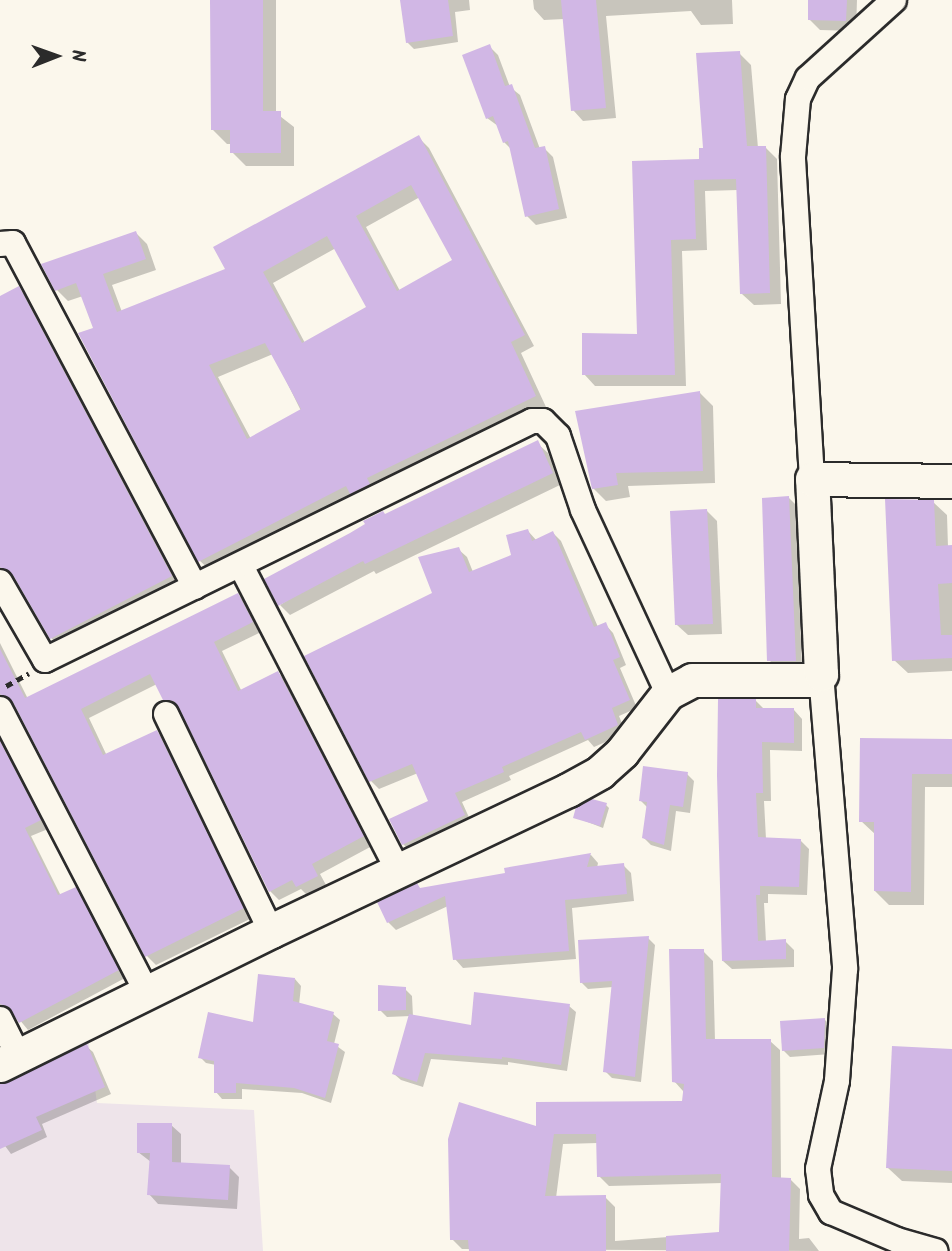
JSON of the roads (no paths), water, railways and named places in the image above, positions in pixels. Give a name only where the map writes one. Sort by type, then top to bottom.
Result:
[{"type":"street","points":[[894,0],[808,78],[798,99],[793,157],[821,674],[845,969],[837,1081],[818,1169],[821,1195],[831,1212],[897,1240],[936,1251]]},
{"type":"street","points":[[0,244],[13,243],[195,587]]},
{"type":"street","points":[[0,582],[45,660],[531,421],[543,421],[558,436],[583,510],[668,693]]},
{"type":"street","points":[[812,478],[952,481]]},
{"type":"street","points":[[240,566],[398,870]]},
{"type":"street","points":[[0,1019],[9,1060],[600,772],[622,752],[668,693],[692,680],[812,680],[821,674]]},
{"type":"street","points":[[0,709],[147,992]]},
{"type":"street","points":[[166,714],[271,931]]}]
